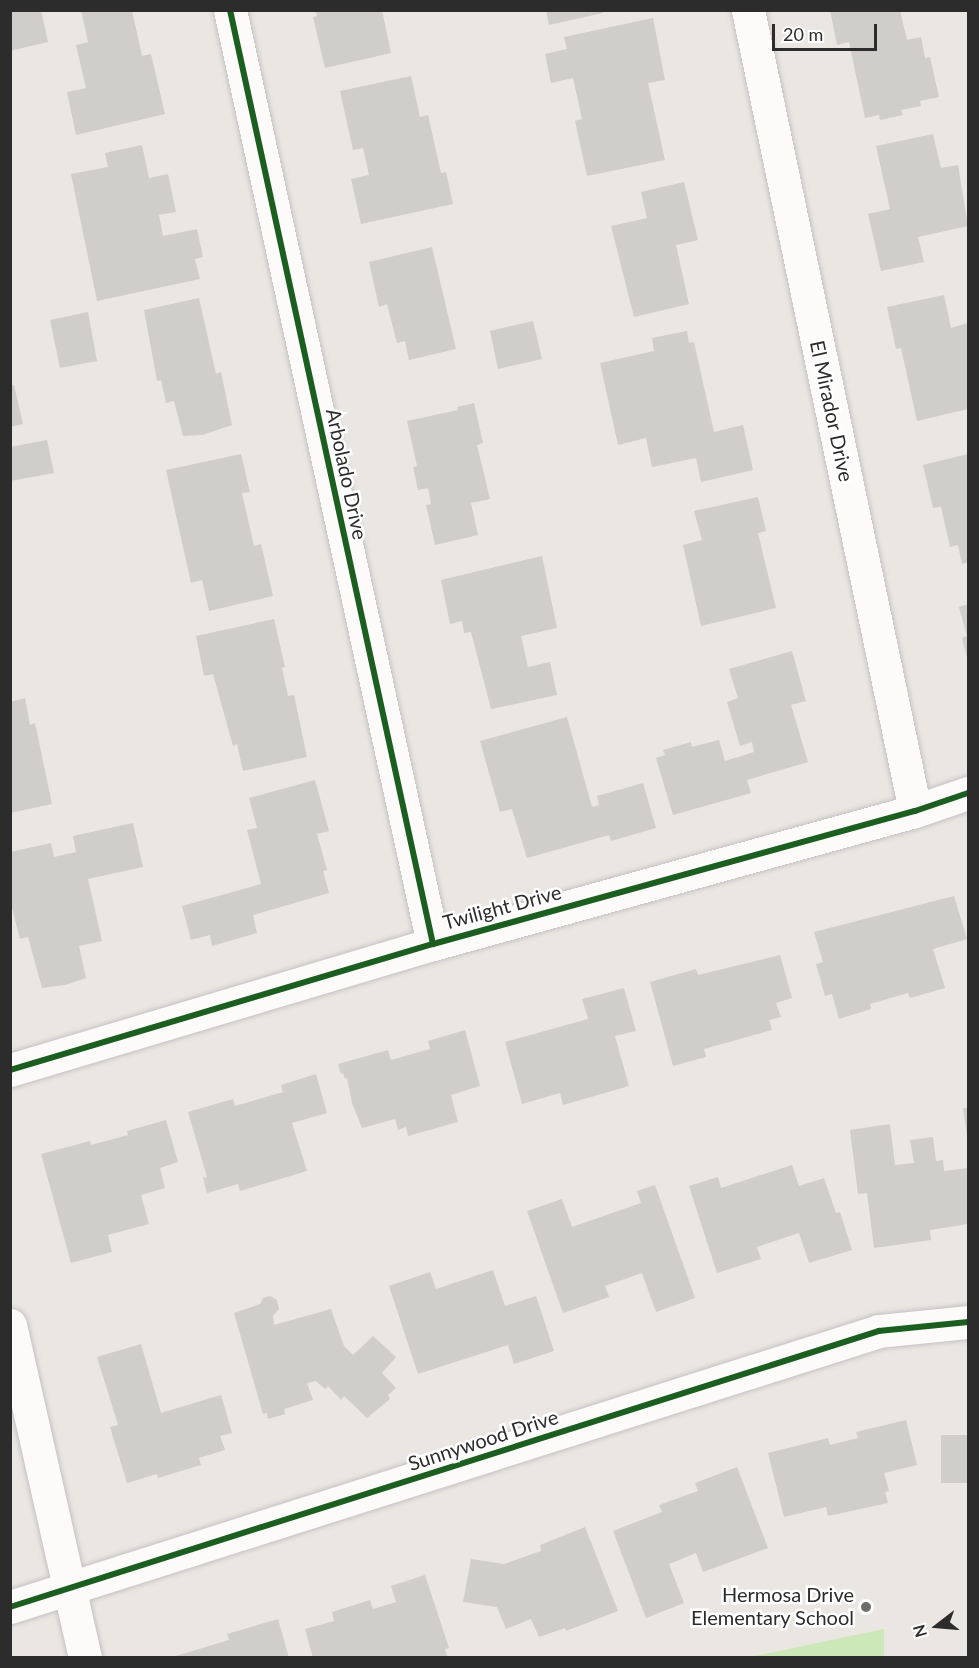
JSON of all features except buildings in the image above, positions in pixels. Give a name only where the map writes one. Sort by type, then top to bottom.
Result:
[{"type":"street","name":"Arbolado Drive","points":[[230,10],[433,944]]},
{"type":"street","name":"El Mirador Drive","points":[[748,10],[915,811]]},
{"type":"street","name":"Twilight Drive","points":[[10,1070],[433,944],[915,811],[969,793]]},
{"type":"street","name":"Sunnywood Drive","points":[[10,1606],[70,1589],[879,1331],[969,1322]]},
{"type":"street","points":[[10,1325],[85,1658]]},
{"type":"green space","points":[[884,1629],[884,1657],[750,1657]]},
{"type":"cycle path","points":[[230,10],[433,944]]},
{"type":"cycle path","points":[[10,1070],[433,944],[915,811],[968,793]]},
{"type":"cycle path","points":[[10,1607],[879,1331],[968,1322]]},
{"type":"place","name":"Hermosa Drive Elementary School","points":[[866,1607]]}]
